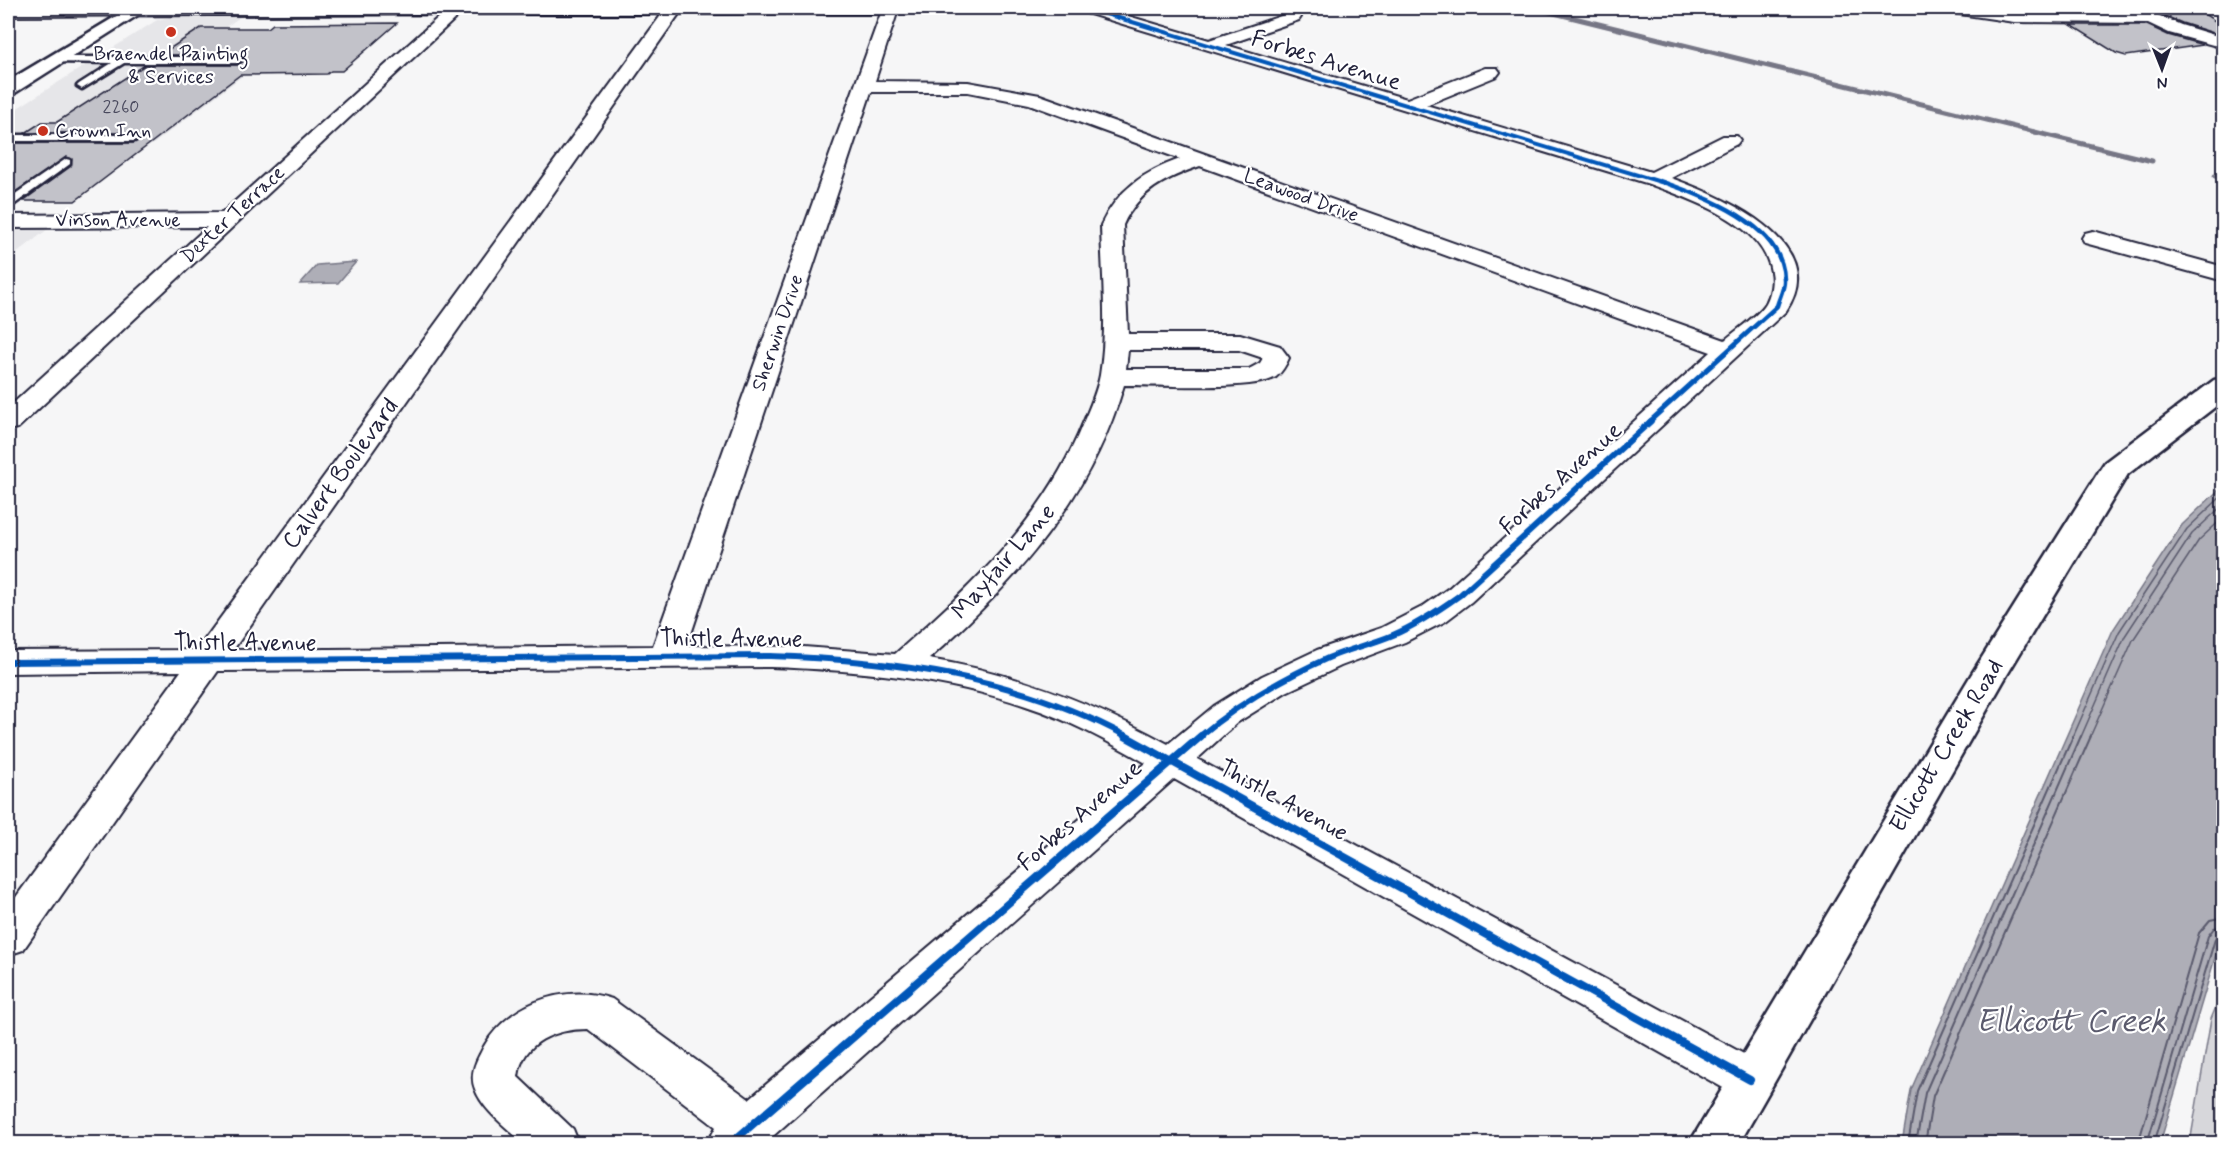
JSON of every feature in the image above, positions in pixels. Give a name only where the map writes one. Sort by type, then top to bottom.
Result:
[{"type":"street","name":"Dexter Terrace","points":[[8,422],[457,8]]},
{"type":"street","name":"Sherwin Drive","points":[[666,657],[891,8]]},
{"type":"street","points":[[8,11],[936,8]]},
{"type":"street","name":"Forbes Avenue","points":[[556,1143],[497,1088],[494,1077],[501,1056],[516,1035],[541,1019],[567,1011],[597,1011],[740,1135],[1226,714],[1274,684],[1329,658],[1393,635],[1434,614],[1460,595],[1778,306],[1785,292],[1787,278],[1784,264],[1777,250],[1749,223],[1701,196],[1653,179],[1086,8]]},
{"type":"street","points":[[1953,8],[2014,17],[2147,18]]},
{"type":"street","points":[[2128,8],[2175,29],[2223,43]]},
{"type":"street","points":[[8,89],[15,80],[55,60],[138,9]]},
{"type":"street","name":"Calvert Boulevard","points":[[8,939],[674,9]]},
{"type":"street","points":[[1209,45],[1293,17]]},
{"type":"street","points":[[1409,105],[1491,72]]},
{"type":"street","name":"Leawood Drive","points":[[864,86],[950,86],[1012,93],[1033,99],[1729,350]]},
{"type":"street","points":[[1653,179],[1730,140]]},
{"type":"street","name":"Mayfair Lane","points":[[903,665],[961,614],[997,578],[1032,536],[1060,497],[1097,425],[1113,377],[1112,225],[1117,209],[1127,195],[1149,180],[1200,159]]},
{"type":"street","name":"Vinson Avenue","points":[[8,221],[228,220]]},
{"type":"street","points":[[2093,238],[2223,274]]},
{"type":"street","points":[[1113,377],[1250,377],[1263,374],[1273,367],[1276,358],[1271,351],[1240,342],[1114,342]]},
{"type":"street","name":"Ellicott Creek Road","points":[[1713,1143],[1989,675],[2116,468],[2223,386]]},
{"type":"street","name":"Thistle Avenue","points":[[8,662],[828,657],[938,671],[1040,698],[1107,726],[1750,1080]]},
{"type":"lane","points":[[55,60],[237,60]]},
{"type":"lane","points":[[82,86],[122,60]]},
{"type":"lane","points":[[8,138],[134,138]]},
{"type":"lane","points":[[8,204],[66,162]]},
{"type":"shaded area","points":[[243,15],[191,51],[275,51],[152,145],[8,144],[8,114],[157,20],[175,16]]},
{"type":"shaded area","points":[[8,229],[48,229],[8,260]]},
{"type":"shaded area","points":[[2223,990],[2223,1143],[2190,1143],[2211,1019]]},
{"type":"water","points":[[356,262],[338,283],[300,284],[317,265]]},
{"type":"water","name":"Ellicott Creek","points":[[2223,486],[2223,931],[2160,1143],[1902,1143],[1911,1090],[2113,630],[2182,525]]},
{"type":"building","points":[[2044,8],[2119,8],[2121,11],[2048,10]]},
{"type":"building","points":[[2146,8],[2195,8],[2223,26],[2223,36],[2182,23]]},
{"type":"building","points":[[397,23],[342,71],[331,71],[327,74],[240,75],[75,201],[23,201],[71,166],[72,159],[67,157],[8,197],[8,145],[10,143],[134,143],[141,139],[134,133],[25,133],[42,122],[57,122],[145,65],[237,65],[244,61],[237,55],[160,55],[201,28],[268,28],[273,24]]},
{"type":"building","points":[[2071,25],[2147,25],[2168,35],[2203,45],[2126,56],[2116,53]]},
{"type":"waterway","points":[[1534,8],[2152,161]]},
{"type":"waterway","points":[[2215,176],[2224,178]]},
{"type":"cycle path","points":[[730,1144],[1226,714],[1274,684],[1329,658],[1393,635],[1434,614],[1460,595],[1777,306],[1785,281],[1781,259],[1768,239],[1748,222],[1699,196],[1653,179],[1086,8]]},
{"type":"cycle path","points":[[8,662],[770,656],[873,662],[973,679],[1039,698],[1107,726],[1750,1080]]},
{"type":"place","name":"Braendel Painting & Services","points":[[171,32]]},
{"type":"place","name":"Crown Inn","points":[[43,131]]}]
